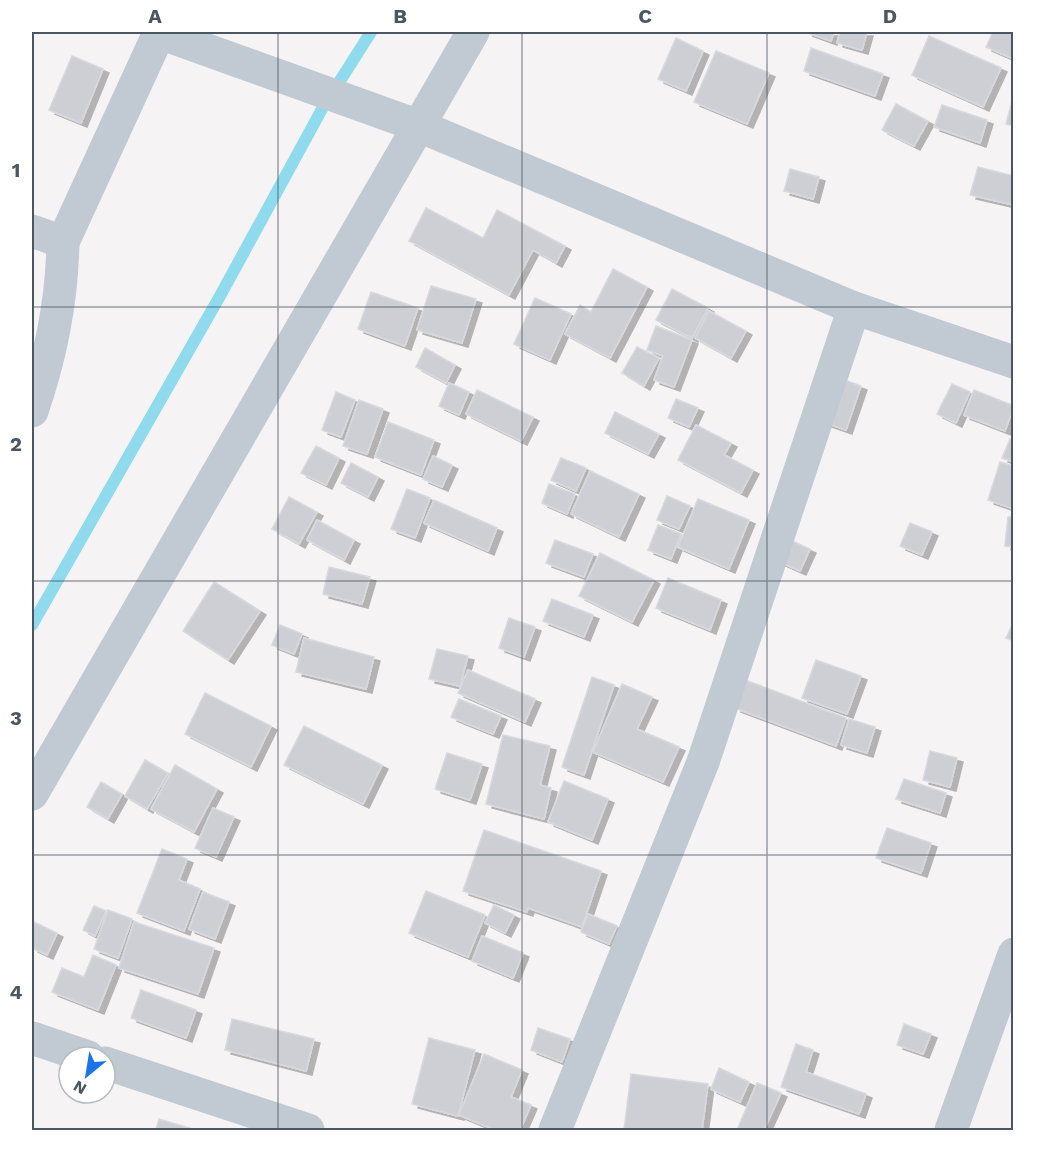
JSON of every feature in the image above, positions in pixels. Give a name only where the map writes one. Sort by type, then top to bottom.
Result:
[{"type":"street","points":[[32,411],[54,335],[62,274],[63,242],[158,32],[406,121],[854,308],[1014,362]]},
{"type":"street","points":[[32,794],[406,121],[473,32]]},
{"type":"street","points":[[32,231],[63,242]]},
{"type":"street","points":[[555,1131],[703,762],[854,308]]},
{"type":"street","points":[[951,1131],[1014,954]]},
{"type":"street","points":[[32,1038],[57,1046]]},
{"type":"street","points":[[117,1066],[308,1131]]},
{"type":"building","points":[[806,32],[834,32],[831,41]]},
{"type":"building","points":[[840,32],[867,32],[862,50],[837,43]]},
{"type":"building","points":[[993,32],[1014,32],[1014,59],[986,47]]},
{"type":"building","points":[[929,36],[1001,68],[983,107],[912,75]]},
{"type":"building","points":[[676,38],[703,51],[686,91],[658,79]]},
{"type":"building","points":[[811,48],[883,74],[875,96],[804,71]]},
{"type":"building","points":[[716,51],[769,73],[747,124],[694,102]]},
{"type":"building","points":[[72,56],[103,69],[81,123],[49,110]]},
{"type":"building","points":[[1012,101],[1014,102],[1014,126],[1006,124]]},
{"type":"building","points":[[896,104],[928,121],[914,146],[882,130]]},
{"type":"building","points":[[942,105],[987,120],[980,143],[934,127]]},
{"type":"building","points":[[978,167],[1014,176],[1014,205],[970,195]]},
{"type":"building","points":[[790,169],[819,177],[813,199],[784,191]]},
{"type":"building","points":[[426,208],[483,238],[497,210],[565,246],[556,263],[533,250],[509,295],[409,241]]},
{"type":"building","points":[[613,269],[647,287],[610,358],[565,334],[580,305],[591,312]]},
{"type":"building","points":[[431,286],[476,299],[462,343],[417,330]]},
{"type":"building","points":[[672,289],[708,308],[692,338],[656,320]]},
{"type":"building","points":[[371,292],[418,308],[405,346],[358,329]]},
{"type":"building","points":[[535,298],[571,314],[550,360],[514,344]]},
{"type":"building","points":[[709,311],[746,331],[731,358],[695,338]]},
{"type":"building","points":[[656,326],[692,340],[674,387],[654,380],[663,356],[647,350]]},
{"type":"building","points":[[637,347],[659,358],[644,386],[622,373]]},
{"type":"building","points":[[425,348],[455,365],[446,383],[416,367]]},
{"type":"building","points":[[839,378],[861,386],[846,430],[823,422]]},
{"type":"building","points":[[449,383],[469,392],[459,415],[439,406]]},
{"type":"building","points":[[952,384],[970,392],[956,423],[937,414]]},
{"type":"building","points":[[477,390],[533,417],[521,441],[466,414]]},
{"type":"building","points":[[974,390],[1014,406],[1005,431],[964,415]]},
{"type":"building","points":[[336,392],[355,400],[341,437],[322,430]]},
{"type":"building","points":[[676,399],[698,408],[689,427],[668,418]]},
{"type":"building","points":[[359,400],[383,409],[367,454],[343,446]]},
{"type":"building","points":[[615,412],[659,434],[648,454],[605,433]]},
{"type":"building","points":[[388,422],[434,440],[421,475],[375,457]]},
{"type":"building","points":[[696,425],[731,443],[724,455],[753,470],[741,493],[678,460]]},
{"type":"building","points":[[1010,439],[1014,440],[1014,462],[1002,458]]},
{"type":"building","points":[[316,446],[339,458],[326,485],[301,473]]},
{"type":"building","points":[[433,456],[452,465],[442,487],[423,479]]},
{"type":"building","points":[[561,458],[586,468],[576,491],[551,480]]},
{"type":"building","points":[[1000,462],[1014,466],[1014,509],[988,500]]},
{"type":"building","points":[[351,463],[378,477],[368,497],[341,483]]},
{"type":"building","points":[[590,471],[639,494],[619,537],[571,514]]},
{"type":"building","points":[[549,484],[575,494],[567,514],[542,503]]},
{"type":"building","points":[[407,489],[430,498],[415,538],[391,529]]},
{"type":"building","points":[[667,496],[690,506],[679,529],[657,520]]},
{"type":"building","points":[[289,497],[317,512],[299,544],[272,529]]},
{"type":"building","points":[[698,499],[749,520],[729,569],[678,547]]},
{"type":"building","points":[[434,500],[497,528],[488,551],[424,523]]},
{"type":"building","points":[[1008,517],[1014,517],[1014,547],[1005,546]]},
{"type":"building","points":[[317,520],[354,540],[344,560],[307,540]]},
{"type":"building","points":[[910,523],[932,532],[922,555],[900,546]]},
{"type":"building","points":[[658,525],[681,534],[671,559],[648,550]]},
{"type":"building","points":[[555,540],[593,554],[584,577],[546,563]]},
{"type":"building","points":[[790,540],[810,549],[800,571],[780,562]]},
{"type":"building","points":[[600,553],[654,580],[632,622],[579,596]]},
{"type":"building","points":[[329,567],[370,577],[362,604],[323,594]]},
{"type":"building","points":[[668,578],[721,600],[710,630],[656,608]]},
{"type":"building","points":[[214,582],[260,611],[228,660],[183,631]]},
{"type":"building","points":[[552,599],[593,615],[584,637],[543,621]]},
{"type":"building","points":[[509,618],[535,627],[524,657],[499,648]]},
{"type":"building","points":[[1014,621],[1014,641],[1006,638]]},
{"type":"building","points":[[280,625],[302,634],[294,654],[272,645]]},
{"type":"building","points":[[304,638],[374,657],[366,689],[296,672]]},
{"type":"building","points":[[437,649],[468,656],[460,686],[429,679]]},
{"type":"building","points":[[816,660],[861,676],[847,714],[802,698]]},
{"type":"building","points":[[468,670],[535,699],[525,722],[458,693]]},
{"type":"building","points":[[592,677],[614,685],[584,775],[562,767]]},
{"type":"building","points":[[745,680],[846,718],[836,746],[735,708]]},
{"type":"building","points":[[622,684],[652,697],[637,729],[679,747],[663,782],[593,752]]},
{"type":"building","points":[[205,693],[271,726],[251,767],[185,734]]},
{"type":"building","points":[[459,699],[501,716],[493,734],[451,717]]},
{"type":"building","points":[[849,719],[875,727],[867,753],[841,745]]},
{"type":"building","points":[[304,726],[382,765],[363,804],[284,765]]},
{"type":"building","points":[[503,735],[550,746],[540,785],[551,788],[544,819],[486,804]]},
{"type":"building","points":[[930,751],[957,758],[950,787],[923,780]]},
{"type":"building","points":[[447,753],[482,764],[470,800],[435,789]]},
{"type":"building","points":[[145,760],[168,773],[147,809],[125,796]]},
{"type":"building","points":[[175,765],[217,789],[194,832],[151,809]]},
{"type":"building","points":[[904,779],[946,793],[940,813],[896,799]]},
{"type":"building","points":[[564,781],[608,799],[592,840],[548,822]]},
{"type":"building","points":[[101,782],[122,794],[108,819],[87,807]]},
{"type":"building","points":[[213,808],[234,817],[216,857],[195,848]]},
{"type":"building","points":[[887,828],[931,843],[921,873],[876,858]]},
{"type":"building","points":[[484,830],[601,871],[582,927],[528,908],[527,912],[463,891]]},
{"type":"building","points":[[162,849],[187,859],[179,880],[200,889],[184,931],[137,913]]},
{"type":"building","points":[[426,891],[485,915],[468,957],[409,933]]},
{"type":"building","points":[[203,892],[229,902],[215,939],[189,929]]},
{"type":"building","points":[[494,905],[514,915],[505,933],[485,923]]},
{"type":"building","points":[[94,906],[106,911],[95,936],[83,930]]},
{"type":"building","points":[[108,910],[132,919],[118,958],[94,949]]},
{"type":"building","points":[[588,914],[617,926],[609,944],[581,932]]},
{"type":"building","points":[[32,921],[57,933],[47,955],[32,948]]},
{"type":"building","points":[[134,922],[214,948],[198,994],[119,968]]},
{"type":"building","points":[[482,936],[523,953],[513,978],[472,961]]},
{"type":"building","points":[[93,955],[116,965],[98,1010],[52,992],[62,968],[84,977]]},
{"type":"building","points":[[141,990],[196,1010],[186,1038],[131,1018]]},
{"type":"building","points":[[232,1019],[314,1039],[306,1071],[225,1050]]},
{"type":"building","points":[[904,1024],[931,1034],[923,1054],[897,1045]]},
{"type":"building","points":[[538,1028],[570,1039],[562,1062],[531,1050]]},
{"type":"building","points":[[429,1038],[475,1050],[458,1116],[412,1104]]},
{"type":"building","points":[[796,1044],[813,1050],[806,1072],[866,1094],[859,1114],[781,1087]]},
{"type":"building","points":[[484,1054],[522,1070],[511,1097],[531,1105],[520,1130],[495,1130],[459,1115]]},
{"type":"building","points":[[719,1068],[749,1082],[740,1102],[711,1089]]},
{"type":"building","points":[[631,1074],[708,1084],[702,1130],[624,1130]]},
{"type":"building","points":[[757,1083],[781,1093],[764,1130],[737,1130]]},
{"type":"building","points":[[159,1119],[196,1130],[156,1130]]},
{"type":"waterway","points":[[32,625],[220,296],[322,109],[371,32]]}]
